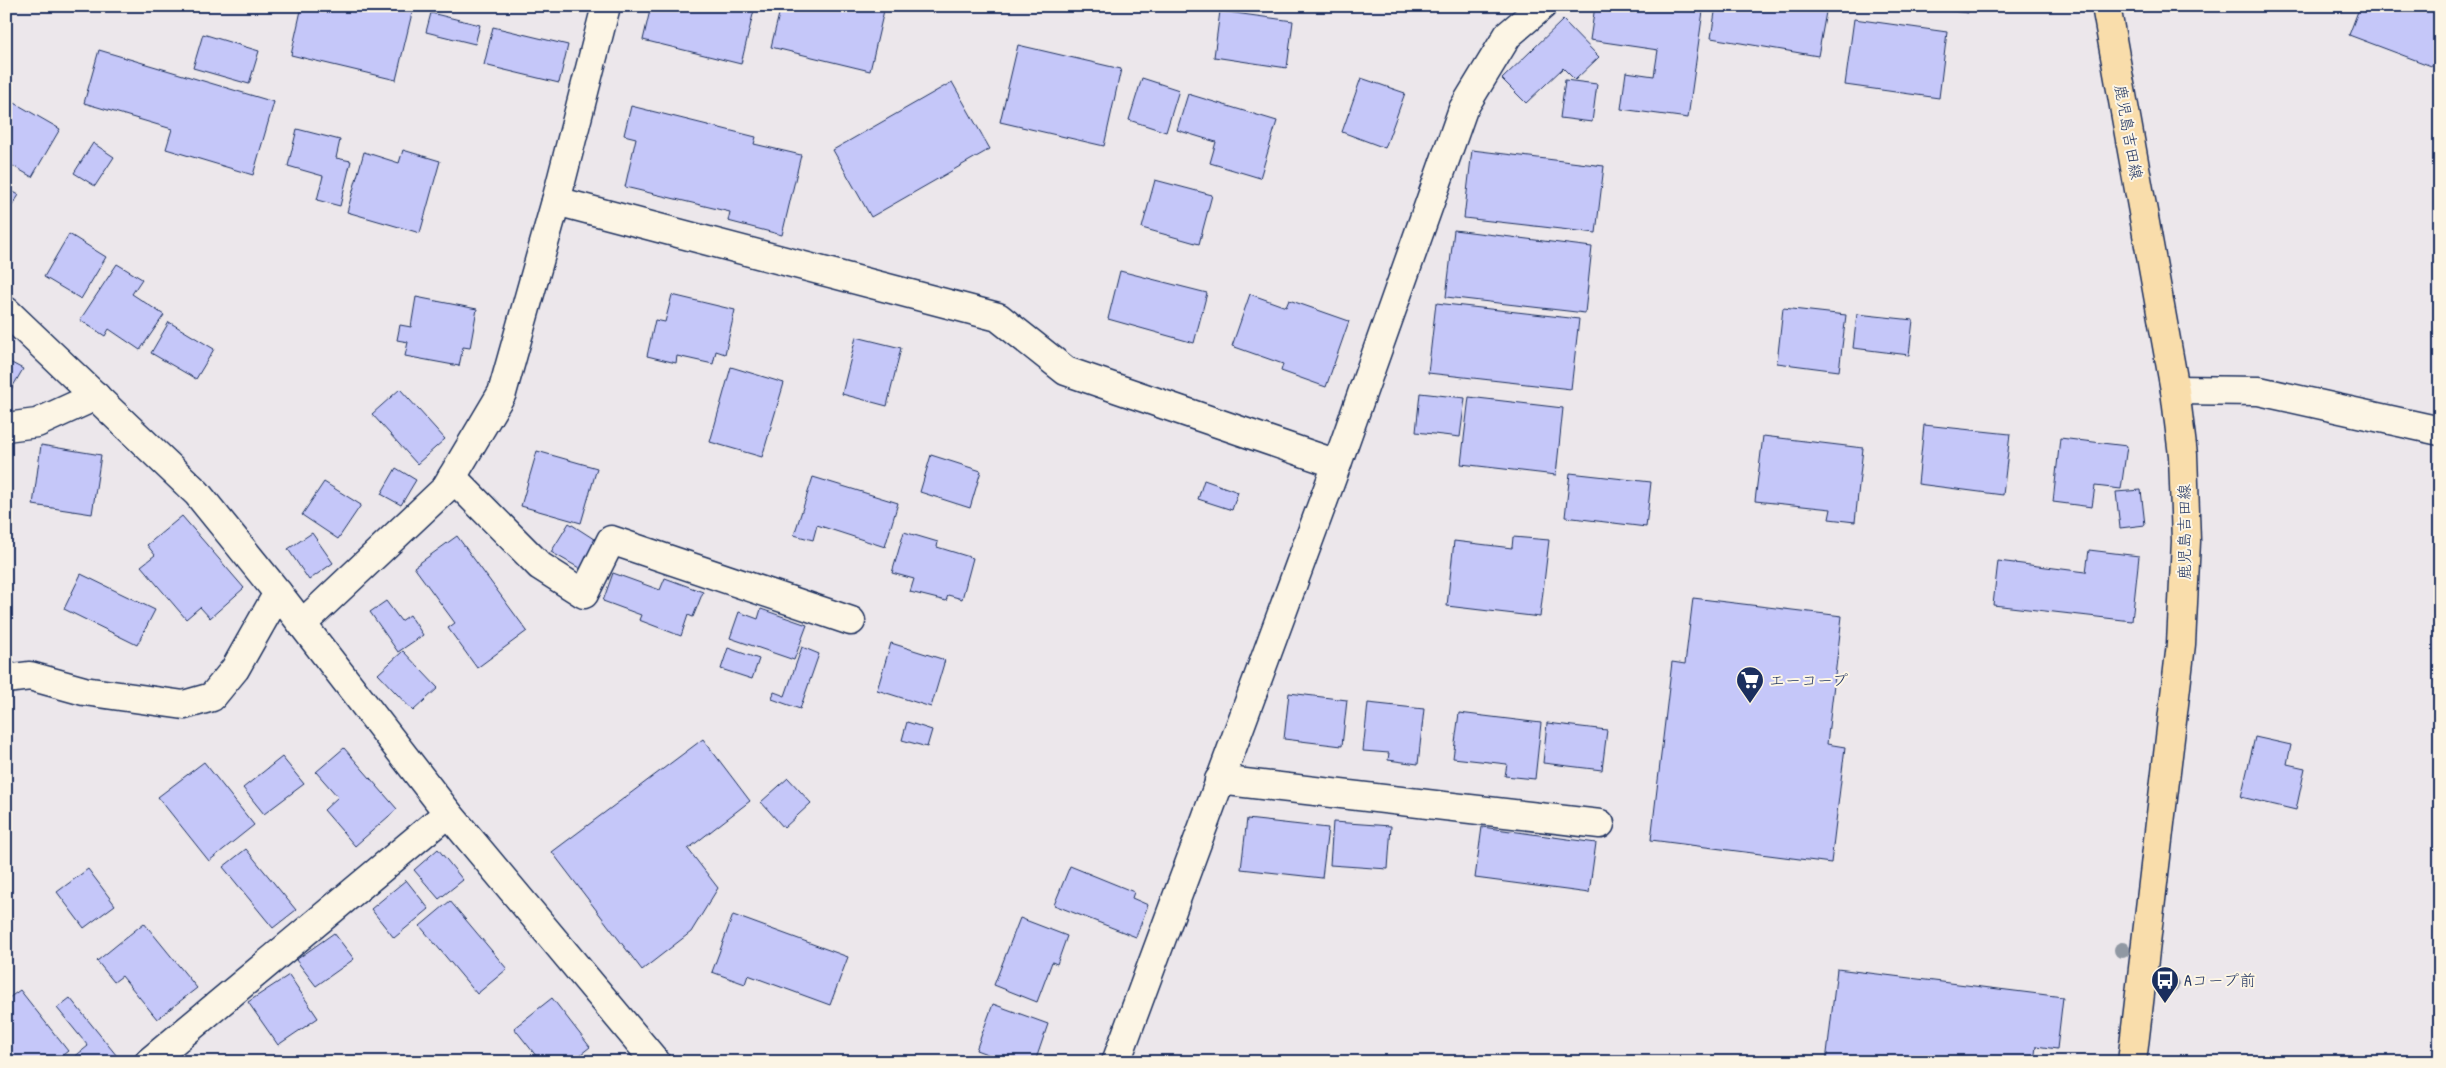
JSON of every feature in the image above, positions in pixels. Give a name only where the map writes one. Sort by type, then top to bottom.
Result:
[{"type":"main road","name":"鹿児島吉田線","points":[[2106,6],[2176,390],[2183,455],[2186,541],[2181,644],[2132,1062]]},
{"type":"street","points":[[302,624],[445,489],[502,392],[556,202],[606,6]]},
{"type":"street","points":[[1116,1062],[1337,464],[1464,109],[1508,35],[1542,6]]},
{"type":"street","points":[[556,202],[998,317],[1066,371],[1337,464]]},
{"type":"street","points":[[6,311],[197,493],[278,593],[448,813],[656,1062]]},
{"type":"street","points":[[2176,390],[2259,391],[2439,429]]},
{"type":"street","points":[[6,427],[37,423],[96,396]]},
{"type":"street","points":[[452,476],[540,566],[584,594],[611,540],[851,621]]},
{"type":"street","points":[[6,679],[30,676],[84,691],[184,705],[212,697],[235,670],[278,593]]},
{"type":"street","points":[[1219,780],[1600,824]]},
{"type":"street","points":[[149,1062],[448,813]]},
{"type":"building","points":[[302,6],[402,6],[413,9],[396,80],[291,55]]},
{"type":"building","points":[[651,6],[755,6],[741,64],[643,40]]},
{"type":"building","points":[[781,6],[885,6],[870,71],[771,47]]},
{"type":"building","points":[[1595,6],[1670,6],[1703,11],[1688,118],[1621,109],[1626,72],[1654,76],[1658,50],[1590,40]]},
{"type":"building","points":[[1716,6],[1789,6],[1826,12],[1818,56],[1711,38]]},
{"type":"building","points":[[1910,6],[1968,6],[1968,13]]},
{"type":"building","points":[[2360,6],[2440,6],[2440,58],[2437,57],[2434,67],[2349,35]]},
{"type":"building","points":[[1220,11],[1293,21],[1287,68],[1214,57]]},
{"type":"building","points":[[431,13],[480,25],[475,44],[426,32]]},
{"type":"building","points":[[1854,19],[1947,32],[1939,98],[1845,85]]},
{"type":"building","points":[[1563,20],[1599,57],[1575,80],[1563,68],[1526,103],[1502,79]]},
{"type":"building","points":[[493,27],[568,45],[559,83],[484,65]]},
{"type":"building","points":[[203,34],[259,51],[249,84],[193,68]]},
{"type":"building","points":[[1018,45],[1121,69],[1104,146],[1000,122]]},
{"type":"building","points":[[99,50],[274,102],[253,175],[166,149],[172,129],[84,103]]},
{"type":"building","points":[[1142,78],[1179,90],[1166,132],[1129,120]]},
{"type":"building","points":[[1361,78],[1405,93],[1385,148],[1342,132]]},
{"type":"building","points":[[1565,80],[1597,84],[1592,122],[1560,118]]},
{"type":"building","points":[[952,82],[990,149],[871,217],[833,150]]},
{"type":"building","points":[[1188,94],[1277,121],[1260,178],[1210,163],[1216,142],[1177,130]]},
{"type":"building","points":[[6,98],[60,129],[32,177],[6,162]]},
{"type":"building","points":[[631,106],[756,137],[754,144],[801,155],[782,235],[728,221],[730,212],[625,187],[636,138],[624,135]]},
{"type":"building","points":[[297,129],[340,140],[336,158],[351,161],[340,206],[317,200],[323,176],[288,166]]},
{"type":"building","points":[[93,143],[114,157],[95,186],[74,173]]},
{"type":"building","points":[[403,150],[440,161],[420,233],[347,212],[364,152],[399,163]]},
{"type":"building","points":[[1472,150],[1604,166],[1596,233],[1464,218]]},
{"type":"building","points":[[1155,180],[1212,195],[1199,244],[1142,228]]},
{"type":"building","points":[[6,188],[19,195],[6,215]]},
{"type":"building","points":[[1454,230],[1592,247],[1585,313],[1446,297]]},
{"type":"building","points":[[69,234],[106,257],[81,299],[44,277]]},
{"type":"building","points":[[117,264],[142,279],[132,294],[164,315],[140,350],[109,329],[105,336],[80,320]]},
{"type":"building","points":[[1120,271],[1207,293],[1194,343],[1108,319]]},
{"type":"building","points":[[1250,294],[1286,307],[1289,300],[1349,321],[1326,387],[1281,371],[1283,364],[1232,346]]},
{"type":"building","points":[[672,295],[735,310],[725,354],[716,351],[713,364],[677,356],[676,363],[647,356],[655,320],[665,322]]},
{"type":"building","points":[[416,297],[477,309],[470,348],[463,347],[459,366],[405,356],[408,342],[397,340],[400,325],[411,327]]},
{"type":"building","points":[[1436,303],[1579,319],[1571,389],[1428,373]]},
{"type":"building","points":[[1783,308],[1846,315],[1839,371],[1777,363]]},
{"type":"building","points":[[1857,314],[1913,320],[1909,355],[1853,348]]},
{"type":"building","points":[[169,322],[214,349],[196,379],[151,353]]},
{"type":"building","points":[[856,337],[901,348],[887,406],[842,394]]},
{"type":"building","points":[[6,360],[23,369],[6,398]]},
{"type":"building","points":[[731,367],[784,383],[762,457],[710,442]]},
{"type":"building","points":[[400,389],[445,439],[417,464],[372,414]]},
{"type":"building","points":[[1420,393],[1465,398],[1460,437],[1416,432]]},
{"type":"building","points":[[1469,397],[1563,408],[1556,475],[1461,464]]},
{"type":"building","points":[[1924,425],[2010,434],[2003,495],[1918,484]]},
{"type":"building","points":[[1763,436],[1863,448],[1855,522],[1829,519],[1831,509],[1755,501]]},
{"type":"building","points":[[2060,438],[2127,446],[2121,489],[2095,486],[2092,507],[2053,502]]},
{"type":"building","points":[[41,445],[101,455],[92,514],[33,505]]},
{"type":"building","points":[[537,451],[597,468],[581,523],[521,506]]},
{"type":"building","points":[[931,455],[981,471],[970,508],[920,492]]},
{"type":"building","points":[[396,468],[416,480],[401,505],[381,494]]},
{"type":"building","points":[[1570,473],[1651,482],[1646,527],[1565,517]]},
{"type":"building","points":[[813,477],[898,503],[885,547],[817,525],[813,540],[794,535]]},
{"type":"building","points":[[1204,480],[1238,492],[1232,510],[1198,499]]},
{"type":"building","points":[[324,482],[361,505],[338,539],[302,515]]},
{"type":"building","points":[[2141,490],[2145,525],[2120,528],[2116,492]]},
{"type":"building","points":[[182,516],[244,588],[210,618],[200,607],[186,619],[141,566],[155,555],[147,545]]},
{"type":"building","points":[[569,523],[597,541],[581,569],[551,552]]},
{"type":"building","points":[[904,532],[938,542],[937,547],[973,558],[962,599],[948,595],[946,601],[910,592],[914,579],[892,573]]},
{"type":"building","points":[[312,533],[333,563],[309,580],[288,549]]},
{"type":"building","points":[[457,536],[527,631],[477,668],[448,628],[455,623],[414,567]]},
{"type":"building","points":[[1513,537],[1549,540],[1540,617],[1447,606],[1454,541],[1512,548]]},
{"type":"building","points":[[2089,550],[2139,556],[2132,621],[1993,605],[1998,561],[2086,572]]},
{"type":"building","points":[[613,573],[660,590],[665,578],[703,592],[693,617],[688,615],[681,636],[639,620],[641,615],[603,601]]},
{"type":"building","points":[[81,574],[155,610],[137,645],[64,609]]},
{"type":"building","name":"エーコープ","points":[[1693,598],[1842,616],[1827,744],[1845,747],[1831,863],[1651,840],[1672,662],[1685,664]]},
{"type":"building","points":[[386,601],[401,621],[410,615],[423,635],[398,652],[370,612]]},
{"type":"building","points":[[761,609],[807,625],[794,660],[730,638],[739,612],[758,619]]},
{"type":"building","points":[[891,643],[945,660],[931,707],[877,690]]},
{"type":"building","points":[[802,647],[819,654],[800,709],[772,699],[774,692],[785,696]]},
{"type":"building","points":[[728,648],[759,659],[752,679],[721,669]]},
{"type":"building","points":[[403,651],[438,688],[413,711],[378,674]]},
{"type":"building","points":[[1289,693],[1347,700],[1342,746],[1284,739]]},
{"type":"building","points":[[1368,703],[1424,709],[1418,764],[1388,760],[1389,753],[1363,751]]},
{"type":"building","points":[[1459,713],[1541,723],[1535,779],[1505,776],[1507,764],[1453,758]]},
{"type":"building","points":[[907,722],[932,730],[927,747],[902,740]]},
{"type":"building","points":[[1547,723],[1607,730],[1602,770],[1543,763]]},
{"type":"building","points":[[2255,737],[2291,745],[2287,764],[2305,768],[2296,810],[2241,797]]},
{"type":"building","points":[[703,739],[750,801],[688,849],[718,888],[691,932],[642,970],[552,852]]},
{"type":"building","points":[[344,748],[397,809],[355,846],[324,810],[338,797],[316,772]]},
{"type":"building","points":[[282,757],[304,784],[264,814],[243,788]]},
{"type":"building","points":[[204,762],[254,825],[209,861],[158,797]]},
{"type":"building","points":[[788,778],[811,803],[784,828],[761,802]]},
{"type":"building","points":[[1247,819],[1328,828],[1322,878],[1241,869]]},
{"type":"building","points":[[1333,822],[1391,826],[1388,869],[1330,865]]},
{"type":"building","points":[[1482,827],[1596,843],[1589,893],[1475,878]]},
{"type":"building","points":[[246,849],[296,910],[273,928],[223,867]]},
{"type":"building","points":[[438,849],[463,880],[439,899],[414,870]]},
{"type":"building","points":[[1070,866],[1134,892],[1132,898],[1148,905],[1136,937],[1054,905]]},
{"type":"building","points":[[88,869],[115,905],[84,928],[57,892]]},
{"type":"building","points":[[406,880],[429,909],[394,938],[371,909]]},
{"type":"building","points":[[450,901],[507,969],[477,994],[420,926]]},
{"type":"building","points":[[733,915],[848,957],[830,1005],[748,975],[745,984],[712,972]]},
{"type":"building","points":[[1020,918],[1067,936],[1057,964],[1052,962],[1037,1002],[994,985]]},
{"type":"building","points":[[144,923],[197,988],[157,1019],[122,976],[114,982],[97,961]]},
{"type":"building","points":[[334,933],[354,959],[316,986],[296,960]]},
{"type":"building","points":[[1837,969],[2063,997],[2057,1049],[2036,1046],[2034,1062],[1826,1062]]},
{"type":"building","points":[[289,975],[318,1018],[278,1045],[248,1002]]},
{"type":"building","points":[[20,990],[68,1051],[54,1062],[9,1062],[6,1058],[6,1000]]},
{"type":"building","points":[[70,998],[120,1062],[76,1062],[73,1058],[88,1046],[57,1008]]},
{"type":"building","points":[[552,998],[590,1047],[571,1062],[541,1062],[514,1028]]},
{"type":"building","points":[[993,1004],[1048,1024],[1035,1062],[1009,1062],[976,1050]]},
{"type":"place","name":"エーコープ","points":[[1750,704]]},
{"type":"place","name":"Aコープ前","points":[[2165,1004]]}]
